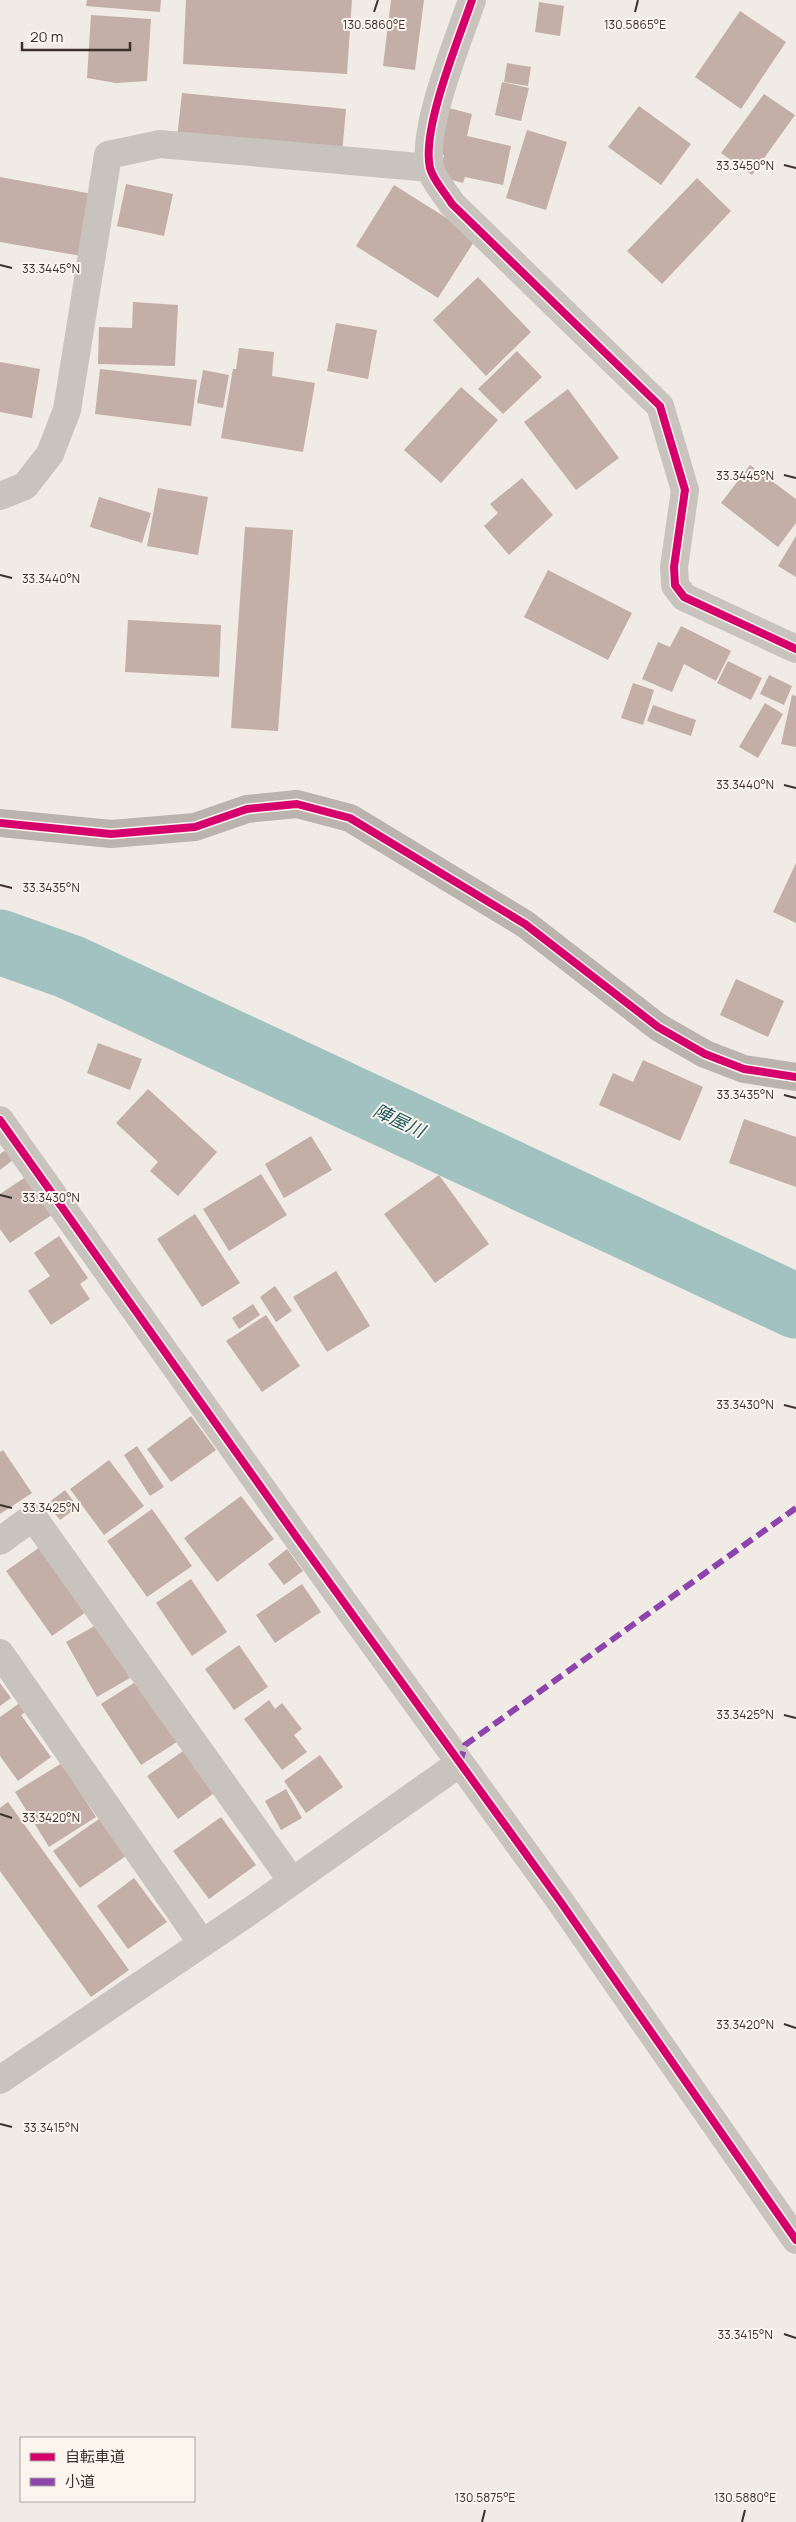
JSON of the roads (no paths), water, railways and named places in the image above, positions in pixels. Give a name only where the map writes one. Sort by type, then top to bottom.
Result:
[{"type":"street","points":[[472,0],[441,94],[430,136],[430,168],[452,204],[660,406],[685,490],[674,567],[675,585],[684,597],[796,649]]},
{"type":"street","points":[[0,496],[26,486],[50,454],[67,410],[108,155],[160,144],[430,168]]},
{"type":"street","points":[[0,824],[111,834],[195,827],[247,808],[297,804],[350,818],[525,924],[658,1027],[705,1054],[744,1069],[796,1077]]},
{"type":"street","points":[[0,1120],[560,1901],[796,2240]]},
{"type":"street","points":[[0,1541],[33,1517],[292,1881]]},
{"type":"street","points":[[0,1653],[202,1943]]},
{"type":"street","points":[[0,2080],[292,1881],[460,1763]]},
{"type":"waterway","name":"陣屋川","points":[[0,942],[70,967],[796,1306]]}]
